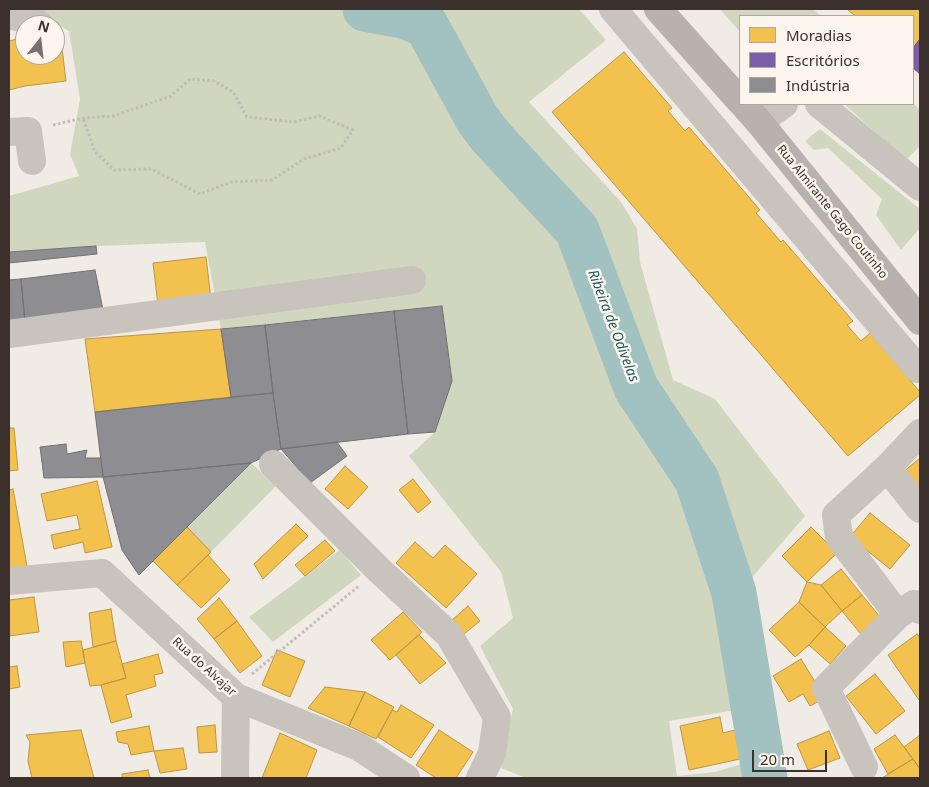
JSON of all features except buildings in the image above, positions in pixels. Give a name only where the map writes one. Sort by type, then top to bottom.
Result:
[{"type":"main road","name":"Rua Almirante Gago Coutinho","points":[[658,9],[739,100]]},
{"type":"main road","name":"Rua Almirante Gago Coutinho","points":[[747,109],[920,321]]},
{"type":"street","points":[[613,9],[918,369],[920,369]]},
{"type":"street","points":[[747,109],[777,105]]},
{"type":"street","points":[[820,105],[920,187]]},
{"type":"street","points":[[18,131],[32,161]]},
{"type":"street","points":[[9,334],[412,280]]},
{"type":"street","points":[[864,767],[826,688],[909,613],[839,536],[836,515],[887,468],[920,433]]},
{"type":"street","points":[[273,464],[379,570],[449,635],[497,717],[492,753],[480,778]]},
{"type":"street","points":[[887,468],[920,509]]},
{"type":"street","name":"Rua do Alvajar","points":[[9,581],[102,573],[233,695],[359,747],[406,778]]},
{"type":"street","points":[[233,695],[235,778]]},
{"type":"path","points":[[18,131],[83,118],[114,116],[171,96],[190,79],[214,80],[233,92],[247,117],[294,122],[319,116],[353,130],[341,148],[304,160],[272,180],[231,182],[200,194],[151,169],[114,170],[96,152],[83,118]]},
{"type":"path","points":[[233,695],[310,625],[379,570]]},
{"type":"green space","points":[[29,9],[579,9],[606,40],[529,102],[621,202],[637,229],[640,262],[673,380],[715,399],[805,516],[743,588],[785,778],[526,778],[501,768],[513,709],[480,646],[513,618],[501,572],[409,456],[435,432],[452,381],[442,306],[221,329],[205,242],[96,246],[9,252],[9,196],[79,176],[70,154],[80,99],[69,31],[65,29],[65,15],[40,15]],"holes":[[[736,710],[748,762],[715,772],[677,776],[669,721]]]},
{"type":"green space","points":[[720,9],[813,9],[820,15],[739,15],[739,31]]},
{"type":"green space","points":[[914,104],[920,110],[920,146],[906,160],[845,105]]},
{"type":"green space","points":[[820,129],[920,209],[920,228],[901,250],[876,215],[882,199],[828,148],[814,150],[805,141]]},
{"type":"green space","points":[[251,463],[276,486],[211,552],[187,527]]},
{"type":"green space","points":[[340,550],[361,575],[273,642],[249,617]]},
{"type":"waterway","name":"Ribeira de Odivelas","points":[[365,9],[403,16],[426,25],[478,120],[491,137],[577,230],[636,388],[697,480],[734,593],[765,778]]}]
